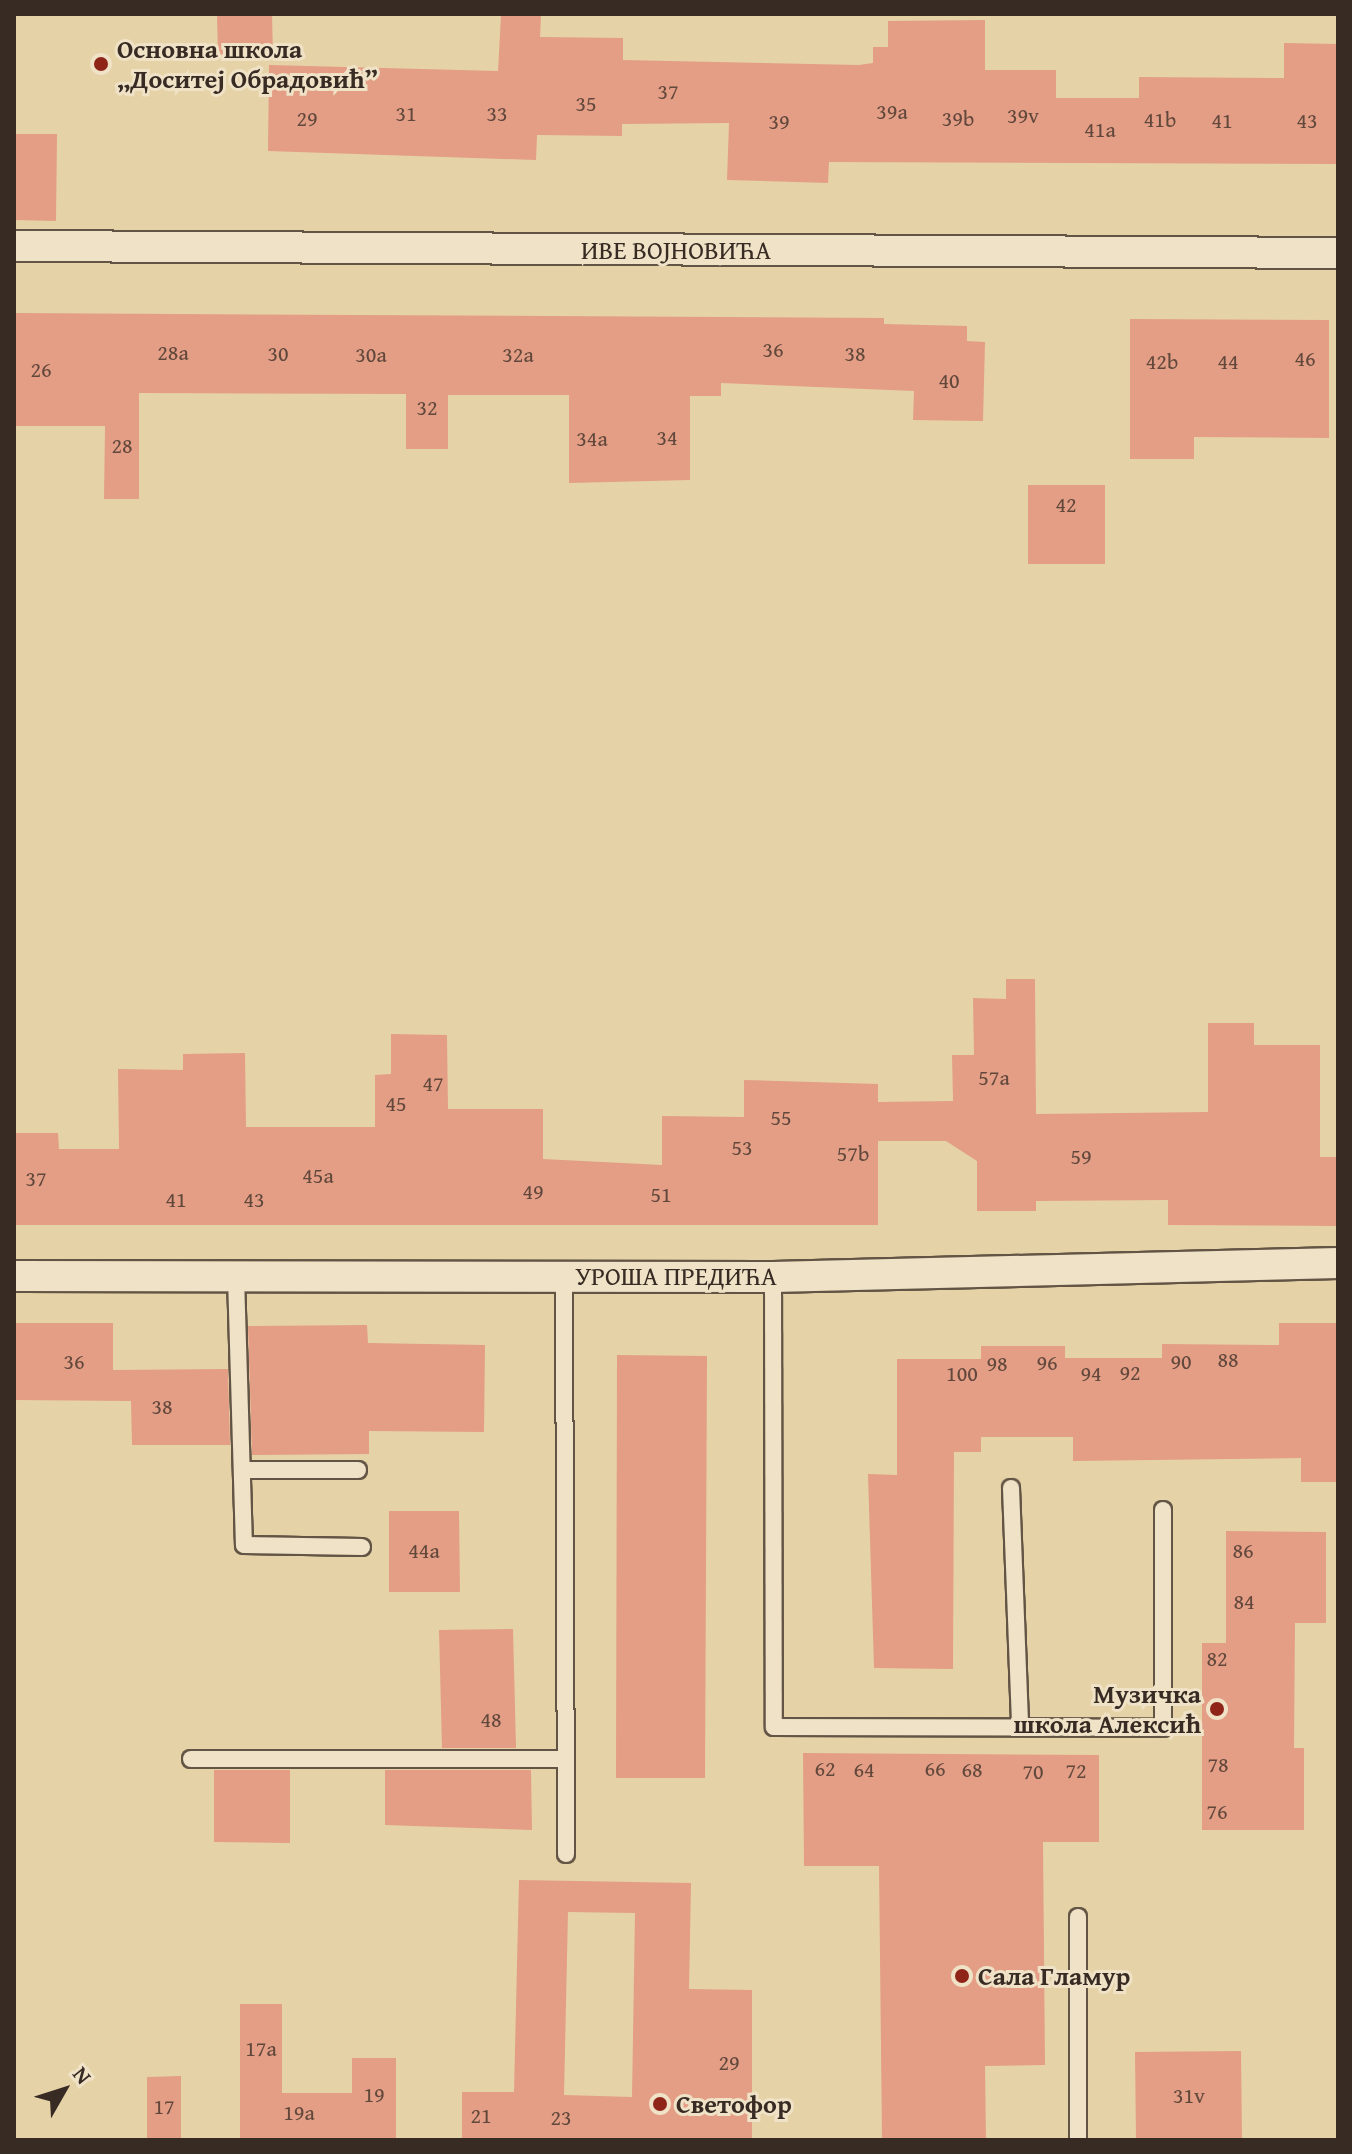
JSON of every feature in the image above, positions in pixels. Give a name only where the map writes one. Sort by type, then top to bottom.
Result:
[{"type":"street","name":"ИВЕ ВОЈНОВИЋА","points":[[14,246],[1338,253]]},
{"type":"street","name":"УРОША ПРЕДИЋА","points":[[14,1276],[773,1277],[1338,1263]]},
{"type":"lane","points":[[236,1277],[244,1545],[362,1547]]},
{"type":"lane","points":[[564,1277],[566,1854]]},
{"type":"lane","points":[[773,1277],[774,1727],[1020,1725],[1163,1728],[1163,1510]]},
{"type":"lane","points":[[242,1470],[358,1470]]},
{"type":"lane","points":[[1011,1488],[1020,1725]]},
{"type":"lane","points":[[191,1759],[566,1759]]},
{"type":"lane","points":[[1078,1917],[1078,2140]]},
{"type":"building","points":[[217,14],[272,14],[273,56],[218,56]]},
{"type":"building","points":[[501,15],[541,16],[540,37],[623,38],[623,60],[859,65],[873,63],[873,47],[888,47],[888,21],[985,20],[985,70],[1056,70],[1056,98],[1139,98],[1139,77],[1284,78],[1284,43],[1338,44],[1338,164],[829,162],[828,183],[727,180],[729,123],[622,124],[622,136],[537,135],[536,160],[268,151],[269,65],[498,71]]},
{"type":"building","points":[[14,134],[57,134],[56,221],[14,220]]},
{"type":"building","points":[[14,313],[884,318],[884,324],[967,326],[967,341],[985,342],[983,421],[913,420],[914,391],[721,383],[721,396],[690,396],[690,480],[569,483],[569,395],[448,395],[448,449],[406,449],[406,394],[139,393],[139,499],[104,499],[105,426],[14,426]]},
{"type":"building","points":[[1130,319],[1329,320],[1329,438],[1194,437],[1194,459],[1130,459]]},
{"type":"building","points":[[1028,485],[1105,485],[1105,564],[1028,564]]},
{"type":"building","points":[[1006,979],[1035,979],[1036,1114],[1208,1112],[1208,1023],[1254,1023],[1254,1045],[1320,1045],[1320,1157],[1338,1157],[1338,1226],[1168,1225],[1168,1200],[1036,1201],[1036,1211],[977,1211],[977,1161],[946,1141],[878,1141],[878,1225],[14,1225],[14,1133],[58,1133],[59,1149],[119,1149],[118,1069],[183,1070],[183,1054],[245,1053],[246,1127],[375,1127],[375,1075],[391,1074],[391,1034],[447,1035],[448,1109],[543,1109],[543,1159],[662,1165],[662,1116],[744,1117],[744,1080],[878,1084],[878,1102],[953,1101],[952,1055],[974,1055],[973,998],[1006,999]]},
{"type":"building","points":[[14,1323],[113,1323],[113,1370],[228,1369],[230,1445],[132,1445],[131,1401],[14,1400]]},
{"type":"building","points":[[1279,1323],[1338,1323],[1338,1482],[1301,1482],[1301,1458],[1073,1461],[1073,1437],[981,1437],[981,1452],[954,1452],[953,1669],[874,1668],[868,1474],[897,1475],[897,1359],[981,1359],[981,1346],[1065,1346],[1065,1358],[1162,1358],[1162,1344],[1279,1345]]},
{"type":"building","points":[[367,1325],[368,1343],[485,1345],[484,1432],[369,1431],[369,1454],[252,1455],[248,1326]]},
{"type":"building","points":[[617,1355],[707,1356],[705,1778],[616,1778]]},
{"type":"building","points":[[389,1511],[459,1511],[460,1592],[389,1592]]},
{"type":"building","points":[[1226,1531],[1326,1532],[1326,1623],[1295,1623],[1294,1748],[1304,1748],[1304,1830],[1202,1830],[1202,1643],[1226,1643]]},
{"type":"building","points":[[513,1629],[516,1748],[442,1748],[439,1630]]},
{"type":"building","points":[[803,1753],[1099,1755],[1099,1842],[1043,1842],[1045,2065],[985,2066],[986,2140],[882,2140],[879,1866],[804,1866]]},
{"type":"building","points":[[214,1770],[290,1770],[290,1843],[214,1842]]},
{"type":"building","points":[[385,1770],[531,1770],[532,1830],[385,1825]]},
{"type":"building","points":[[519,1880],[691,1883],[689,1989],[752,1990],[752,2140],[462,2140],[462,2092],[514,2092]],"holes":[[[568,1912],[635,1913],[632,2097],[564,2095]]]},
{"type":"building","points":[[240,2004],[282,2004],[282,2093],[352,2093],[352,2058],[396,2058],[396,2140],[240,2140]]},
{"type":"building","points":[[1241,2051],[1242,2140],[1136,2140],[1135,2052]]},
{"type":"building","points":[[181,2076],[181,2140],[147,2140],[147,2077]]},
{"type":"place","name":"Основна школа „Доситеј Обрадовић”","points":[[101,64]]},
{"type":"place","name":"Музичка школа Алексић","points":[[1217,1709]]},
{"type":"place","name":"Сала Гламур","points":[[962,1976]]},
{"type":"place","name":"Светофор","points":[[660,2104]]}]
